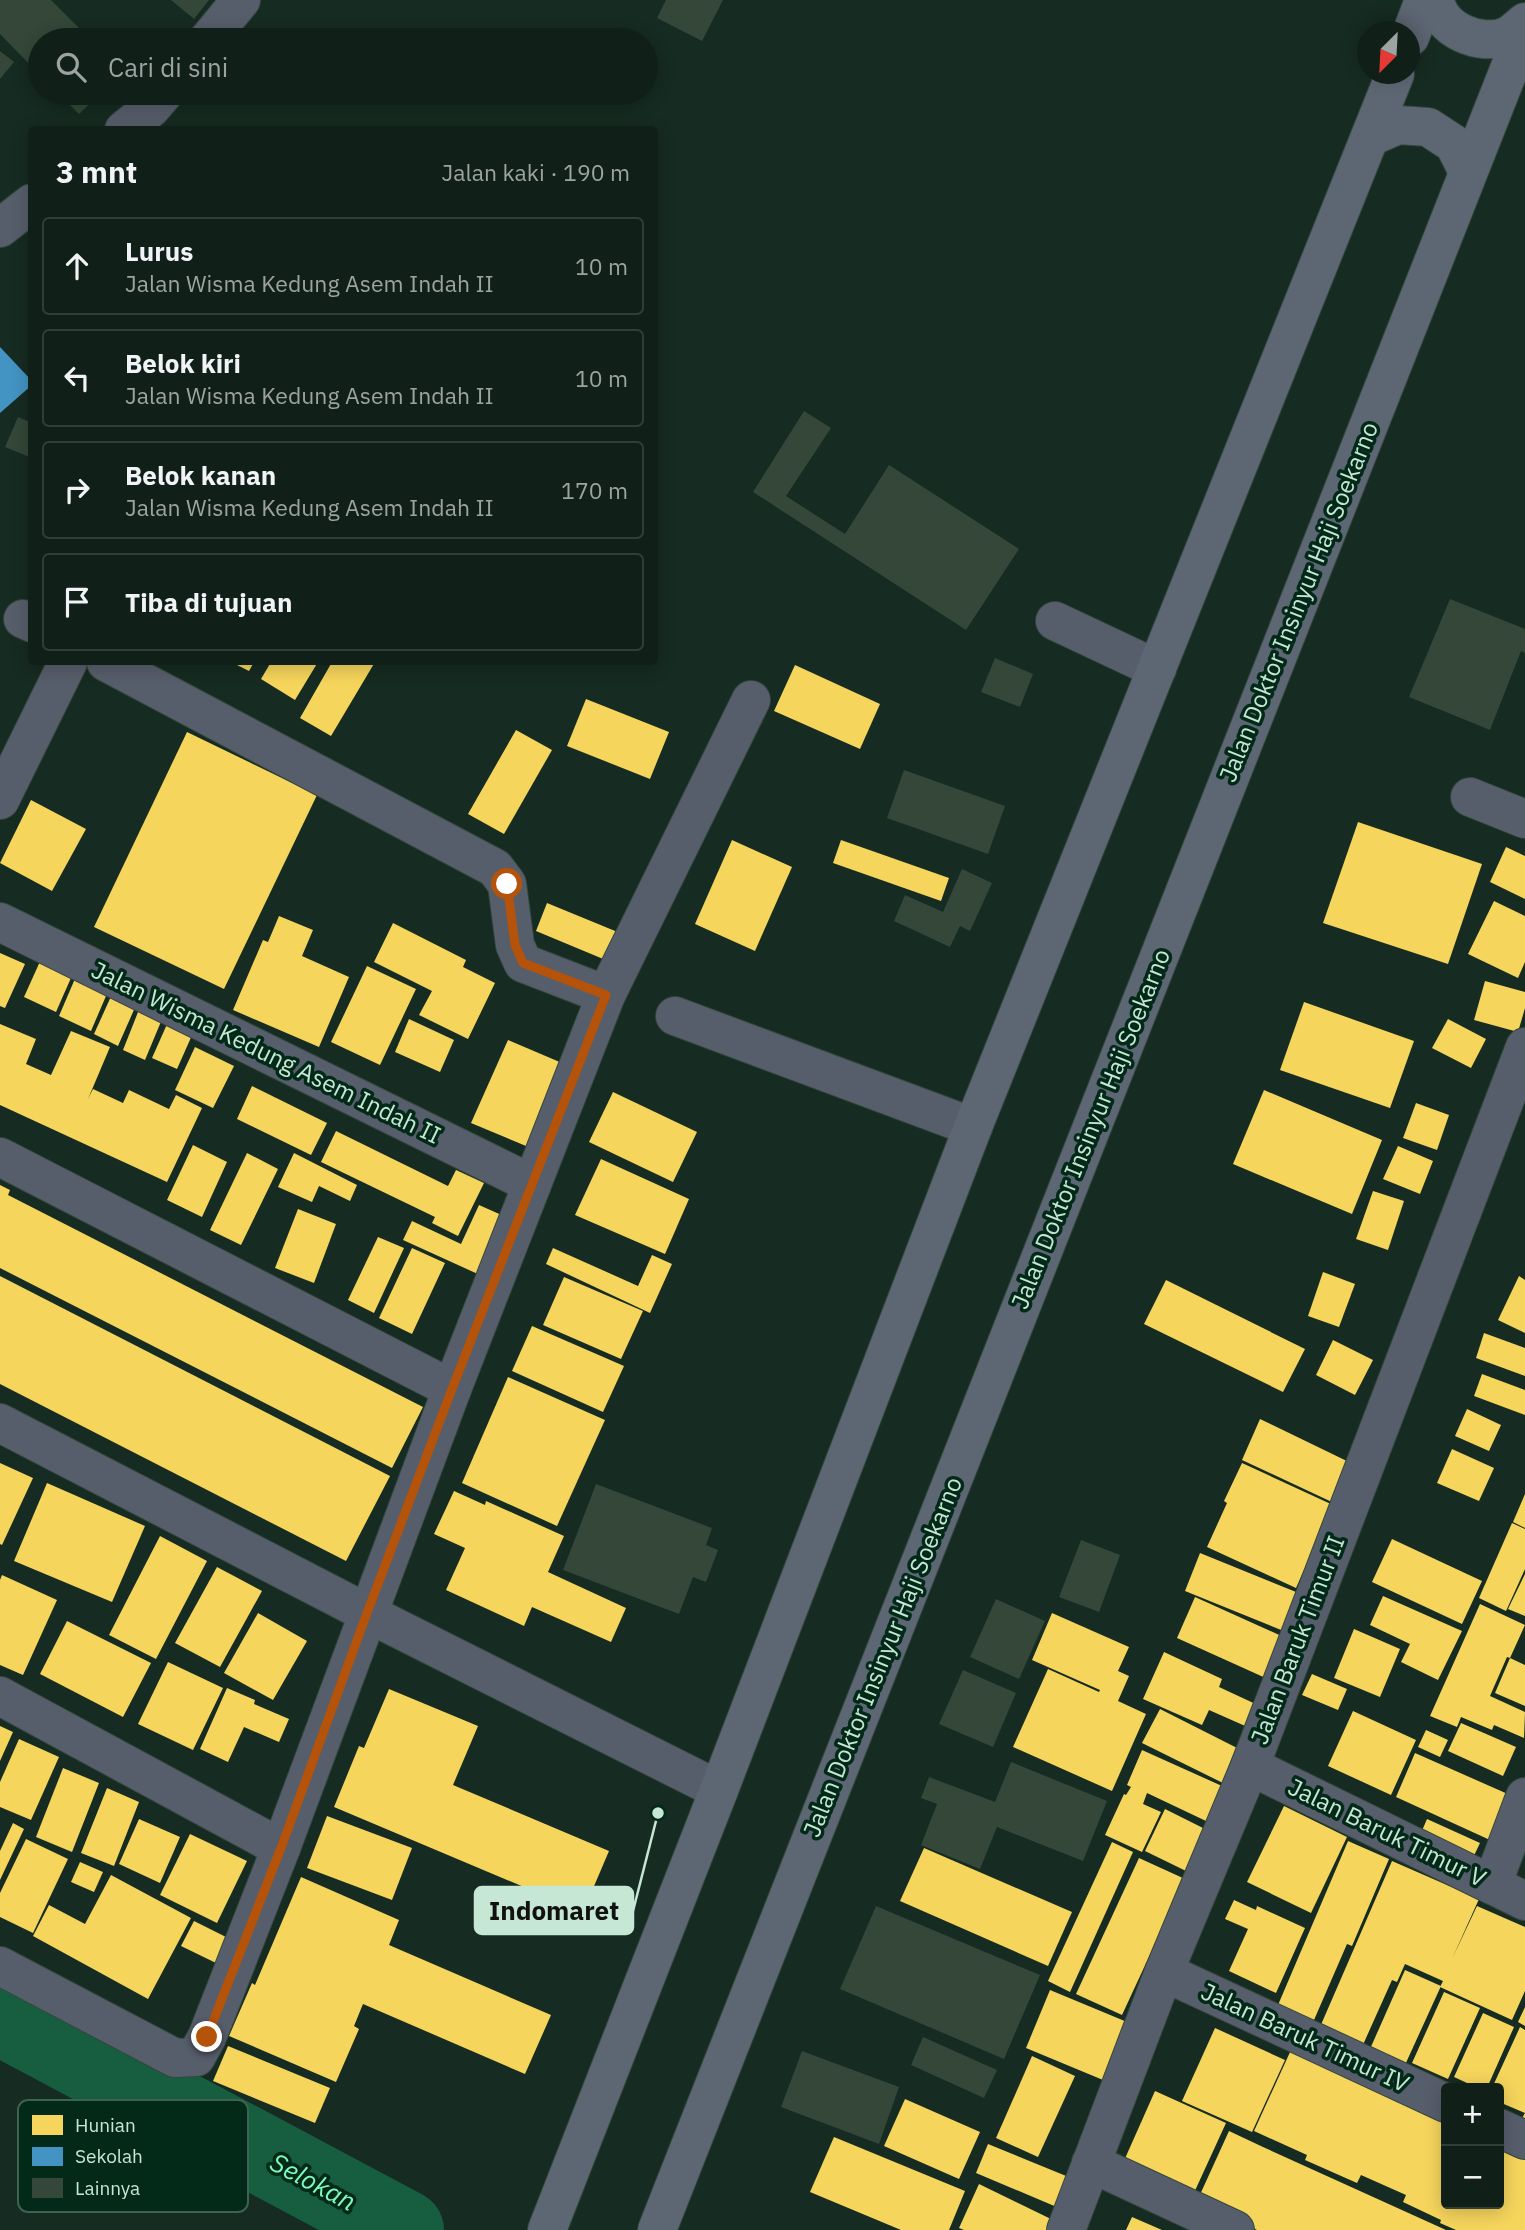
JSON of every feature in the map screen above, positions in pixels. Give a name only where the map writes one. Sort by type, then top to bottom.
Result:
[{"type":"main road","points":[[1415,21],[1424,0]]},
{"type":"main road","points":[[1435,0],[1436,9],[1455,30],[1480,39],[1508,36],[1525,22]]},
{"type":"main road","name":"Jalan Doktor Insinyur Haji Soekarno","points":[[657,2230],[1525,29]]},
{"type":"main road","points":[[547,2230],[973,1127],[1391,84]]},
{"type":"main road","points":[[1370,137],[1398,125],[1428,127],[1454,144],[1468,172]]},
{"type":"street","points":[[218,28],[241,0]]},
{"type":"street","points":[[129,126],[154,105]]},
{"type":"street","points":[[0,228],[28,206]]},
{"type":"street","points":[[1055,621],[1157,669]]},
{"type":"street","points":[[0,800],[67,665]]},
{"type":"street","points":[[112,665],[495,868],[507,884],[515,945],[523,963],[606,995]]},
{"type":"street","points":[[0,1966],[175,2058],[196,2057],[207,2037],[281,1848],[452,1389],[606,995],[751,699]]},
{"type":"street","points":[[1470,797],[1525,819]]},
{"type":"street","name":"Jalan Wisma Kedung Asem Indah II","points":[[0,922],[532,1184]]},
{"type":"street","points":[[675,1016],[973,1127]]},
{"type":"street","name":"Jalan Baruk Timur II","points":[[1066,2230],[1164,1972],[1513,1116],[1525,1047]]},
{"type":"street","points":[[0,1157],[452,1389]]},
{"type":"street","points":[[0,1423],[367,1613],[719,1790]]},
{"type":"street","points":[[0,1696],[281,1848]]},
{"type":"street","name":"Jalan Baruk Timur V","points":[[1250,1766],[1509,1893]]},
{"type":"street","points":[[1509,1893],[1525,1797]]},
{"type":"street","name":"Jalan Baruk Timur IV","points":[[1164,1972],[1441,2101]]},
{"type":"street","points":[[1504,2130],[1525,2140]]},
{"type":"street","points":[[1091,2163],[1236,2230]]},
{"type":"building: Hunian","points":[[237,665],[252,665],[249,671]]},
{"type":"building: Hunian","points":[[269,665],[316,665],[295,700],[261,679]]},
{"type":"building: Hunian","points":[[330,665],[373,665],[331,736],[300,718]]},
{"type":"building: Hunian","points":[[795,665],[880,704],[860,749],[774,711]]},
{"type":"building: Hunian","points":[[586,699],[669,732],[650,779],[567,746]]},
{"type":"building: Hunian","points":[[516,730],[552,750],[504,834],[468,814]]},
{"type":"building: Hunian","points":[[187,732],[317,795],[224,989],[94,927]]},
{"type":"building: Hunian","points":[[31,800],[86,829],[52,891],[0,863]]},
{"type":"building: Hunian","points":[[1358,822],[1482,864],[1448,964],[1323,923]]},
{"type":"building: Hunian","points":[[732,840],[792,867],[755,951],[695,924]]},
{"type":"building: Hunian","points":[[841,840],[949,878],[941,901],[833,863]]},
{"type":"building: Hunian","points":[[1506,847],[1525,856],[1525,899],[1490,882]]},
{"type":"building: Hunian","points":[[1494,901],[1525,916],[1525,962],[1518,978],[1468,954]]},
{"type":"building: Hunian","points":[[547,903],[620,933],[608,961],[536,931]]},
{"type":"building: Hunian","points":[[279,916],[313,930],[302,956],[349,977],[319,1047],[233,1010],[263,940],[268,942]]},
{"type":"building: Hunian","points":[[393,923],[466,960],[463,967],[495,983],[468,1039],[419,1015],[432,991],[374,962]]},
{"type":"building: Hunian","points":[[0,953],[25,964],[5,1008],[0,1006]]},
{"type":"building: Hunian","points":[[42,957],[74,971],[56,1012],[24,997]]},
{"type":"building: Hunian","points":[[367,966],[416,989],[380,1065],[331,1042]]},
{"type":"building: Hunian","points":[[77,974],[109,989],[91,1031],[59,1016]]},
{"type":"building: Hunian","points":[[1485,981],[1525,992],[1525,1008],[1518,1032],[1474,1020]]},
{"type":"building: Hunian","points":[[113,992],[137,1003],[118,1046],[94,1034]]},
{"type":"building: Hunian","points":[[142,1002],[165,1012],[145,1060],[123,1050]]},
{"type":"building: Hunian","points":[[1304,1002],[1414,1041],[1390,1108],[1280,1070]]},
{"type":"building: Hunian","points":[[172,1013],[197,1024],[177,1069],[152,1058]]},
{"type":"building: Hunian","points":[[409,1019],[454,1040],[440,1072],[395,1052]]},
{"type":"building: Hunian","points":[[1448,1019],[1486,1039],[1471,1068],[1432,1048]]},
{"type":"building: Hunian","points":[[0,1024],[36,1039],[26,1064],[51,1075],[71,1031],[110,1047],[88,1099],[93,1089],[123,1103],[129,1090],[169,1109],[176,1095],[202,1108],[167,1182],[0,1105]]},
{"type":"building: Hunian","points":[[508,1040],[562,1063],[526,1146],[471,1123]]},
{"type":"building: Hunian","points":[[195,1047],[234,1066],[213,1108],[175,1090]]},
{"type":"building: Hunian","points":[[252,1086],[327,1123],[311,1155],[237,1119]]},
{"type":"building: Hunian","points":[[1264,1090],[1382,1140],[1352,1214],[1233,1164]]},
{"type":"building: Hunian","points":[[613,1092],[697,1132],[673,1182],[589,1142]]},
{"type":"building: Hunian","points":[[1416,1103],[1449,1115],[1437,1150],[1403,1138]]},
{"type":"building: Hunian","points":[[336,1131],[448,1186],[456,1170],[484,1183],[458,1236],[432,1223],[435,1217],[321,1162]]},
{"type":"building: Hunian","points":[[193,1145],[227,1162],[202,1217],[167,1200]]},
{"type":"building: Hunian","points":[[1398,1146],[1433,1161],[1420,1194],[1383,1179]]},
{"type":"building: Hunian","points":[[247,1153],[278,1169],[241,1245],[210,1230]]},
{"type":"building: Hunian","points":[[294,1153],[357,1185],[350,1201],[319,1186],[312,1202],[278,1187]]},
{"type":"building: Hunian","points":[[601,1159],[689,1199],[665,1254],[575,1215]]},
{"type":"building: Hunian","points":[[0,1185],[10,1190],[8,1195],[423,1407],[392,1468],[0,1268]]},
{"type":"building: Hunian","points":[[1373,1191],[1404,1201],[1388,1250],[1356,1239]]},
{"type":"building: Hunian","points":[[479,1205],[506,1217],[480,1275],[403,1240],[412,1221],[461,1244]]},
{"type":"building: Hunian","points":[[298,1209],[336,1224],[314,1283],[275,1268]]},
{"type":"building: Hunian","points":[[378,1237],[404,1248],[374,1313],[348,1300]]},
{"type":"building: Hunian","points":[[412,1248],[445,1263],[412,1334],[379,1318]]},
{"type":"building: Hunian","points":[[553,1248],[638,1286],[652,1255],[672,1264],[650,1313],[546,1264]]},
{"type":"building: Hunian","points":[[1323,1272],[1355,1284],[1339,1327],[1308,1316]]},
{"type":"building: Hunian","points":[[0,1276],[390,1476],[346,1561],[0,1384]]},
{"type":"building: Hunian","points":[[1519,1276],[1525,1280],[1525,1333],[1498,1320]]},
{"type":"building: Hunian","points":[[564,1277],[643,1311],[621,1359],[543,1325]]},
{"type":"building: Hunian","points":[[1166,1280],[1305,1349],[1283,1392],[1144,1324]]},
{"type":"building: Hunian","points":[[532,1326],[624,1366],[603,1412],[512,1371]]},
{"type":"building: Hunian","points":[[1484,1333],[1525,1348],[1525,1376],[1476,1358]]},
{"type":"building: Hunian","points":[[1333,1340],[1373,1360],[1355,1395],[1316,1375]]},
{"type":"building: Hunian","points":[[1482,1374],[1525,1390],[1525,1415],[1474,1396]]},
{"type":"building: Hunian","points":[[508,1377],[605,1420],[557,1526],[462,1483]]},
{"type":"building: Hunian","points":[[1467,1409],[1501,1425],[1489,1451],[1455,1436]]},
{"type":"building: Hunian","points":[[1260,1419],[1353,1464],[1334,1503],[1242,1460]]},
{"type":"building: Hunian","points":[[1452,1449],[1494,1468],[1479,1501],[1437,1483]]},
{"type":"building: Hunian","points":[[0,1463],[33,1478],[2,1545],[0,1544]]},
{"type":"building: Hunian","points":[[1242,1463],[1333,1505],[1296,1588],[1207,1547]]},
{"type":"building: Hunian","points":[[47,1483],[145,1526],[112,1602],[14,1561]]},
{"type":"building: Hunian","points":[[454,1491],[485,1505],[486,1501],[564,1536],[548,1572],[626,1608],[611,1642],[532,1607],[524,1626],[446,1590],[465,1548],[434,1534]]},
{"type":"building: Hunian","points":[[1525,1494],[1525,1528],[1513,1522]]},
{"type":"building: Hunian","points":[[1512,1523],[1525,1529],[1525,1569],[1506,1611],[1479,1598]]},
{"type":"building: Hunian","points":[[160,1536],[207,1561],[156,1659],[109,1635]]},
{"type":"building: Hunian","points":[[1392,1539],[1482,1581],[1462,1624],[1372,1582]]},
{"type":"building: Hunian","points":[[1200,1553],[1306,1596],[1291,1634],[1185,1591]]},
{"type":"building: Hunian","points":[[217,1567],[262,1591],[220,1667],[175,1643]]},
{"type":"building: Hunian","points":[[1525,1574],[1525,1616],[1508,1609]]},
{"type":"building: Hunian","points":[[2,1575],[57,1600],[23,1675],[0,1665]]},
{"type":"building: Hunian","points":[[1383,1596],[1462,1631],[1438,1680],[1401,1662],[1410,1644],[1370,1625]]},
{"type":"building: Hunian","points":[[1195,1597],[1288,1639],[1270,1680],[1177,1638]]},
{"type":"building: Hunian","points":[[1480,1604],[1525,1625],[1490,1696],[1525,1712],[1524,1738],[1494,1725],[1492,1730],[1461,1717],[1457,1727],[1430,1716]]},
{"type":"building: Hunian","points":[[258,1613],[307,1641],[273,1700],[224,1673]]},
{"type":"building: Hunian","points":[[1052,1613],[1129,1647],[1118,1671],[1129,1676],[1118,1701],[1146,1714],[1112,1791],[1013,1747],[1048,1669],[1099,1692],[1100,1690],[1032,1660]]},
{"type":"building: Hunian","points":[[67,1621],[151,1663],[123,1717],[40,1674]]},
{"type":"building: Hunian","points":[[1354,1629],[1400,1649],[1380,1697],[1334,1678]]},
{"type":"building: Hunian","points":[[1164,1652],[1222,1679],[1219,1687],[1262,1707],[1252,1729],[1209,1710],[1202,1725],[1143,1699]]},
{"type":"building: Hunian","points":[[1510,1658],[1525,1665],[1525,1706],[1495,1693]]},
{"type":"building: Hunian","points":[[168,1662],[223,1688],[193,1750],[138,1724]]},
{"type":"building: Hunian","points":[[1312,1674],[1347,1689],[1338,1710],[1302,1695]]},
{"type":"building: Hunian","points":[[227,1688],[255,1700],[254,1704],[289,1719],[279,1742],[244,1727],[228,1762],[200,1749]]},
{"type":"building: Hunian","points":[[389,1689],[478,1726],[453,1785],[609,1851],[583,1912],[334,1807],[359,1746],[364,1748]]},
{"type":"building: Hunian","points":[[1160,1709],[1247,1753],[1231,1787],[1142,1743]]},
{"type":"building: Hunian","points":[[1353,1711],[1416,1740],[1391,1795],[1328,1766]]},
{"type":"building: Hunian","points":[[1461,1723],[1516,1747],[1503,1776],[1448,1751]]},
{"type":"building: Hunian","points":[[0,1726],[13,1732],[0,1761]]},
{"type":"building: Hunian","points":[[1426,1730],[1448,1740],[1440,1757],[1418,1747]]},
{"type":"building: Hunian","points":[[19,1739],[59,1757],[31,1820],[0,1807],[0,1782]]},
{"type":"building: Hunian","points":[[1142,1750],[1222,1786],[1206,1821],[1147,1793],[1143,1804],[1161,1812],[1142,1852],[1105,1835],[1124,1794],[1126,1795],[1131,1787],[1127,1785]]},
{"type":"building: Hunian","points":[[1415,1753],[1510,1795],[1490,1840],[1396,1797]]},
{"type":"building: Hunian","points":[[63,1768],[99,1783],[72,1852],[36,1837]]},
{"type":"building: Hunian","points":[[107,1788],[139,1802],[114,1866],[81,1853]]},
{"type":"building: Hunian","points":[[1284,1806],[1347,1837],[1311,1913],[1247,1882]]},
{"type":"building: Hunian","points":[[1165,1809],[1205,1829],[1186,1871],[1145,1851]]},
{"type":"building: Hunian","points":[[327,1816],[412,1848],[392,1900],[307,1868]]},
{"type":"building: Hunian","points":[[139,1819],[180,1837],[160,1883],[119,1864]]},
{"type":"building: Hunian","points":[[1427,1819],[1480,1843],[1470,1864],[1418,1840]]},
{"type":"building: Hunian","points":[[13,1823],[24,1829],[0,1880],[0,1851]]},
{"type":"building: Hunian","points":[[190,1834],[247,1861],[217,1923],[160,1895]]},
{"type":"building: Hunian","points":[[26,1839],[68,1859],[33,1933],[0,1917],[0,1893]]},
{"type":"building: Hunian","points":[[1348,1841],[1389,1859],[1352,1946],[1347,1944],[1314,2020],[1278,2005]]},
{"type":"building: Hunian","points":[[1112,1842],[1133,1852],[1070,1992],[1048,1981]]},
{"type":"building: Hunian","points":[[924,1848],[1072,1912],[1048,1966],[900,1901]]},
{"type":"building: Hunian","points":[[1139,1858],[1185,1879],[1122,2015],[1076,1994]]},
{"type":"building: Hunian","points":[[1392,1861],[1479,1899],[1452,1959],[1477,1906],[1525,1927],[1525,1991],[1512,2020],[1440,1987],[1443,1981],[1405,1964],[1397,1982],[1392,1980],[1362,2047],[1320,2027]]},
{"type":"building: Hunian","points":[[80,1862],[103,1872],[94,1892],[71,1882]]},
{"type":"building: Hunian","points":[[111,1875],[191,1918],[148,1999],[33,1936],[49,1905],[85,1924]]},
{"type":"building: Hunian","points":[[301,1877],[399,1920],[389,1945],[551,2015],[525,2074],[363,2004],[354,2026],[359,2029],[336,2082],[229,2036],[252,1983],[255,1985]]},
{"type":"building: Hunian","points":[[1234,1900],[1256,1910],[1257,1906],[1305,1928],[1276,1993],[1229,1971],[1248,1929],[1225,1919]]},
{"type":"building: Hunian","points":[[194,1921],[228,1938],[216,1963],[181,1946]]},
{"type":"building: Hunian","points":[[1405,1970],[1441,1986],[1405,2065],[1370,2049]]},
{"type":"building: Hunian","points":[[1050,1990],[1127,2022],[1103,2080],[1026,2048]]},
{"type":"building: Hunian","points":[[1444,1992],[1480,2008],[1448,2079],[1412,2063]]},
{"type":"building: Hunian","points":[[1525,2007],[1525,2026],[1518,2022]]},
{"type":"building: Hunian","points":[[1483,2013],[1514,2027],[1489,2083],[1467,2083],[1454,2077]]},
{"type":"building: Hunian","points":[[1520,2027],[1525,2030],[1525,2113],[1504,2104],[1504,2083],[1494,2083]]},
{"type":"building: Hunian","points":[[1215,2028],[1285,2060],[1252,2132],[1182,2101]]},
{"type":"building: Hunian","points":[[228,2046],[330,2088],[315,2123],[213,2081]]},
{"type":"building: Hunian","points":[[1291,2050],[1441,2118],[1441,2209],[1504,2209],[1504,2146],[1525,2156],[1525,2230],[1456,2230],[1403,2202],[1406,2195],[1361,2175],[1357,2183],[1305,2160],[1307,2155],[1254,2131]]},
{"type":"building: Hunian","points":[[1032,2056],[1075,2076],[1038,2157],[996,2138]]},
{"type":"building: Hunian","points":[[1155,2091],[1226,2123],[1193,2195],[1123,2163]]},
{"type":"building: Hunian","points":[[905,2099],[980,2132],[959,2179],[884,2146]]},
{"type":"building: Hunian","points":[[1229,2131],[1446,2230],[1257,2230],[1198,2199]]},
{"type":"building: Hunian","points":[[834,2137],[965,2191],[949,2230],[901,2230],[810,2192]]},
{"type":"building: Hunian","points":[[988,2144],[1071,2178],[1059,2208],[976,2173]]},
{"type":"building: Hunian","points":[[979,2184],[1053,2220],[1048,2230],[959,2228]]},
{"type":"building: Hunian","points":[[1132,2217],[1162,2230],[1126,2230]]},
{"type":"building: Sekolah","points":[[0,347],[28,377],[28,388],[0,413]]},
{"type":"building: Lainnya","points":[[0,0],[51,0],[79,28],[28,28],[28,63],[0,34]]},
{"type":"building: Lainnya","points":[[171,0],[209,0],[194,19]]},
{"type":"building: Lainnya","points":[[666,0],[723,0],[702,41],[657,18]]},
{"type":"building: Lainnya","points":[[0,51],[14,62],[0,79]]},
{"type":"building: Lainnya","points":[[70,105],[88,105],[79,114]]},
{"type":"building: Lainnya","points":[[804,411],[831,428],[786,496],[845,534],[889,465],[1019,549],[966,630],[753,492]]},
{"type":"building: Lainnya","points":[[18,417],[28,421],[28,456],[5,447]]},
{"type":"building: Lainnya","points":[[1450,599],[1525,629],[1525,653],[1521,651],[1490,730],[1409,697]]},
{"type":"building: Lainnya","points":[[995,658],[1033,674],[1020,707],[981,692]]},
{"type":"building: Lainnya","points":[[904,770],[1005,806],[988,854],[887,818]]},
{"type":"building: Lainnya","points":[[962,869],[992,883],[970,931],[960,926],[950,947],[894,921],[905,895],[943,912]]},
{"type":"building: Lainnya","points":[[596,1484],[712,1528],[706,1545],[718,1550],[706,1582],[693,1577],[679,1614],[563,1570]]},
{"type":"building: Lainnya","points":[[1081,1540],[1120,1555],[1099,1612],[1059,1597]]},
{"type":"building: Lainnya","points":[[996,1599],[1045,1621],[1019,1679],[970,1657]]},
{"type":"building: Lainnya","points":[[963,1670],[1016,1693],[993,1747],[939,1724]]},
{"type":"building: Lainnya","points":[[1011,1762],[1107,1801],[1083,1861],[997,1827],[980,1869],[921,1845],[937,1804],[921,1798],[929,1777],[995,1802]]},
{"type":"building: Lainnya","points":[[876,1906],[1040,1975],[1004,2059],[840,1989]]},
{"type":"building: Lainnya","points":[[923,2037],[997,2070],[984,2098],[911,2065]]},
{"type":"building: Lainnya","points":[[802,2051],[899,2087],[879,2144],[781,2107]]},
{"type":"waterway","name":"Selokan","points":[[0,2015],[160,2100]]},
{"type":"waterway","name":"Selokan","points":[[248,2147],[404,2230]]},
{"type":"place","name":"Indomaret","points":[[658,1813]]},
{"type":"route","points":[[207,2037],[281,1848],[452,1389],[606,995],[523,963],[515,945],[507,884]]}]
